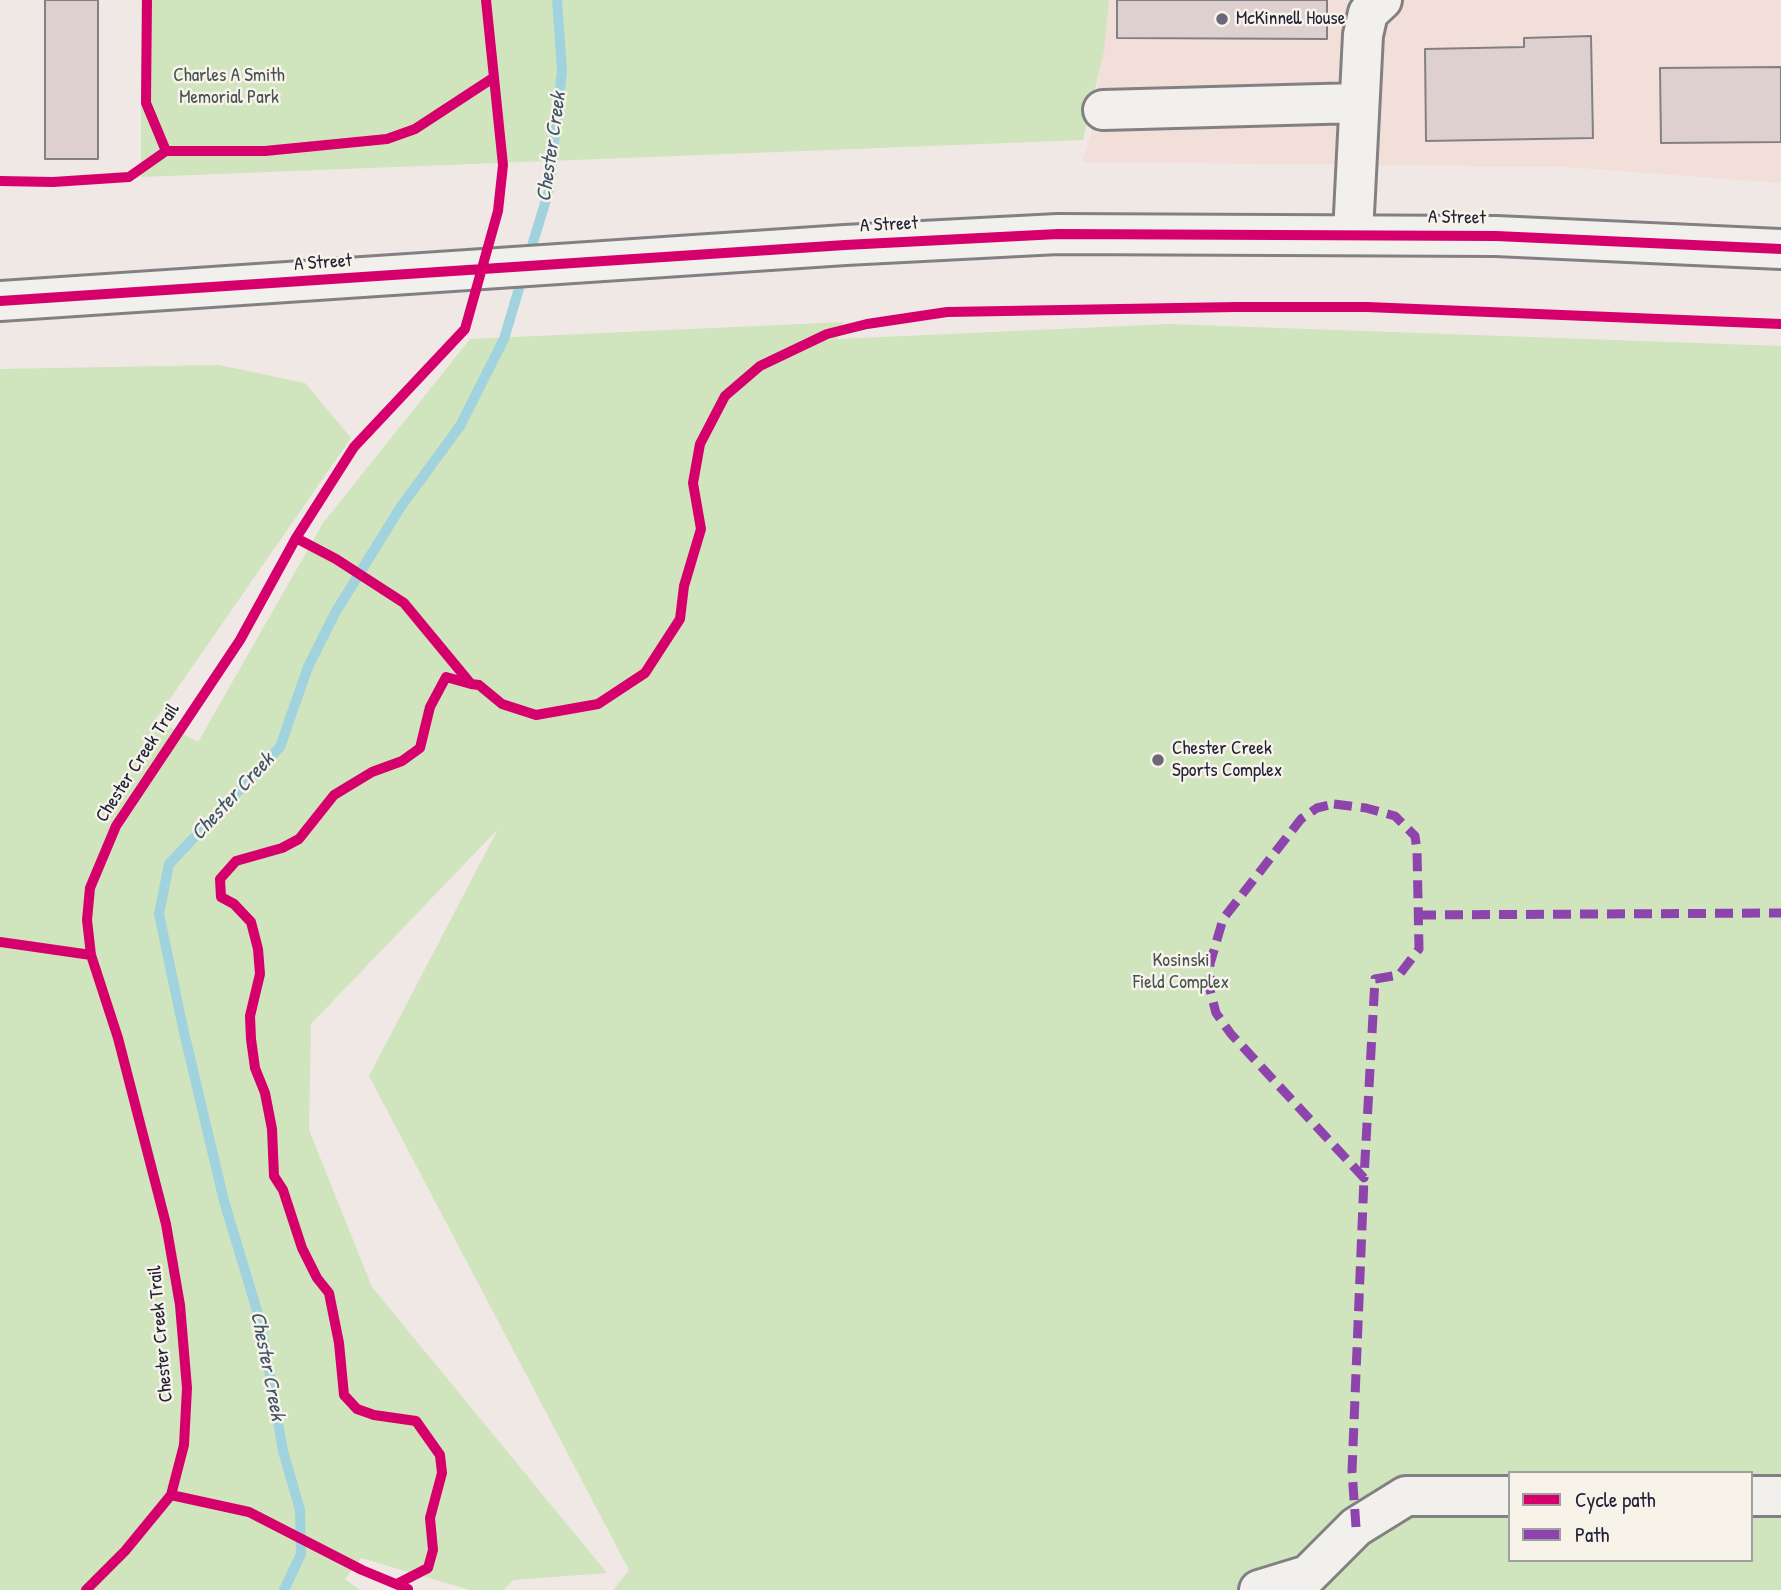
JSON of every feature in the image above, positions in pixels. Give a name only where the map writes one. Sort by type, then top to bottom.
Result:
[{"type":"main road","points":[[1353,234],[1363,35],[1368,13],[1382,0]]},
{"type":"main road","points":[[1103,110],[1359,103]]},
{"type":"main road","name":"A Street","points":[[0,301],[641,261],[845,245],[1058,234],[1496,236],[1781,250]]},
{"type":"main road","points":[[1259,1590],[1308,1575],[1356,1527],[1406,1496],[1508,1496]]},
{"type":"main road","points":[[1753,1496],[1781,1496]]},
{"type":"shaded area","points":[[1108,0],[1781,0],[1781,183],[1565,167],[1082,162],[1093,128]]},
{"type":"green space","name":"Charles A Smith Memorial Park","points":[[141,0],[1109,0],[1104,51],[1083,140],[141,177]]},
{"type":"green space","name":"Kosinski Field Complex","points":[[844,322],[837,339],[1169,324],[1781,346],[1781,1590],[613,1590],[629,1570],[369,1076],[498,829],[311,1024],[309,1130],[372,1287],[607,1573],[513,1580],[504,1590],[470,1590],[361,1558],[345,1579],[360,1590],[0,1590],[0,369],[219,365],[305,383],[351,438],[156,719],[198,742],[323,523],[470,339]]},
{"type":"building","points":[[45,0],[98,0],[98,159],[45,159]]},
{"type":"building","name":"McKinnell House","points":[[1117,0],[1327,0],[1327,39],[1117,38]]},
{"type":"building","points":[[1591,36],[1593,138],[1426,141],[1425,49],[1524,47],[1524,38]]},
{"type":"building","points":[[1781,67],[1781,142],[1661,143],[1660,68]]},
{"type":"waterway","name":"Chester Creek","points":[[528,259],[549,190],[562,71],[557,0]]},
{"type":"waterway","name":"Chester Creek","points":[[284,1590],[301,1554],[300,1510],[283,1451],[261,1324],[224,1201],[159,914],[169,864],[280,747],[308,667],[335,613],[400,508],[460,426],[504,339],[523,275]]},
{"type":"marked path","points":[[1334,804],[1366,808],[1395,816],[1415,836],[1417,850],[1419,949],[1399,975],[1375,979],[1364,1178],[1231,1034],[1216,1013],[1210,990],[1210,964],[1223,919],[1301,819],[1317,808],[1334,804]]},
{"type":"marked path","points":[[1418,915],[1781,913]]},
{"type":"marked path","points":[[1356,1527],[1352,1471],[1364,1178]]},
{"type":"cycle path","points":[[147,0],[146,103],[166,151],[265,151],[387,139],[415,129],[493,78]]},
{"type":"cycle path","name":"Chester Creek Trail","points":[[86,1590],[125,1551],[171,1495],[184,1445],[187,1388],[180,1305],[166,1224],[118,1038],[91,955],[87,920],[90,888],[116,826],[240,640],[296,538],[354,447],[465,329],[498,211],[503,165],[486,0]]},
{"type":"cycle path","points":[[0,181],[53,182],[129,177],[166,151]]},
{"type":"cycle path","points":[[0,301],[845,245],[1058,234],[1496,236],[1781,249]]},
{"type":"cycle path","points":[[296,538],[336,559],[404,603],[471,684],[479,685],[502,704],[536,715],[598,704],[645,673],[680,619],[684,586],[701,529],[693,483],[700,444],[725,396],[760,366],[827,334],[867,324],[947,312],[1236,307],[1367,307],[1781,324]]},
{"type":"cycle path","points":[[397,1584],[428,1568],[433,1550],[430,1518],[442,1473],[440,1455],[416,1421],[374,1415],[357,1409],[344,1395],[339,1343],[329,1293],[317,1278],[302,1248],[283,1190],[274,1176],[272,1129],[265,1093],[255,1068],[251,1039],[250,1016],[260,974],[258,949],[251,922],[234,904],[221,897],[220,879],[236,861],[282,848],[299,839],[334,795],[372,772],[402,761],[420,748],[430,707],[446,677],[471,684]]},
{"type":"cycle path","points":[[0,942],[91,955]]},
{"type":"cycle path","points":[[171,1495],[249,1512],[362,1570],[408,1589]]},
{"type":"place","name":"McKinnell House","points":[[1222,19]]},
{"type":"place","name":"Chester Creek Sports Complex","points":[[1158,760]]}]
